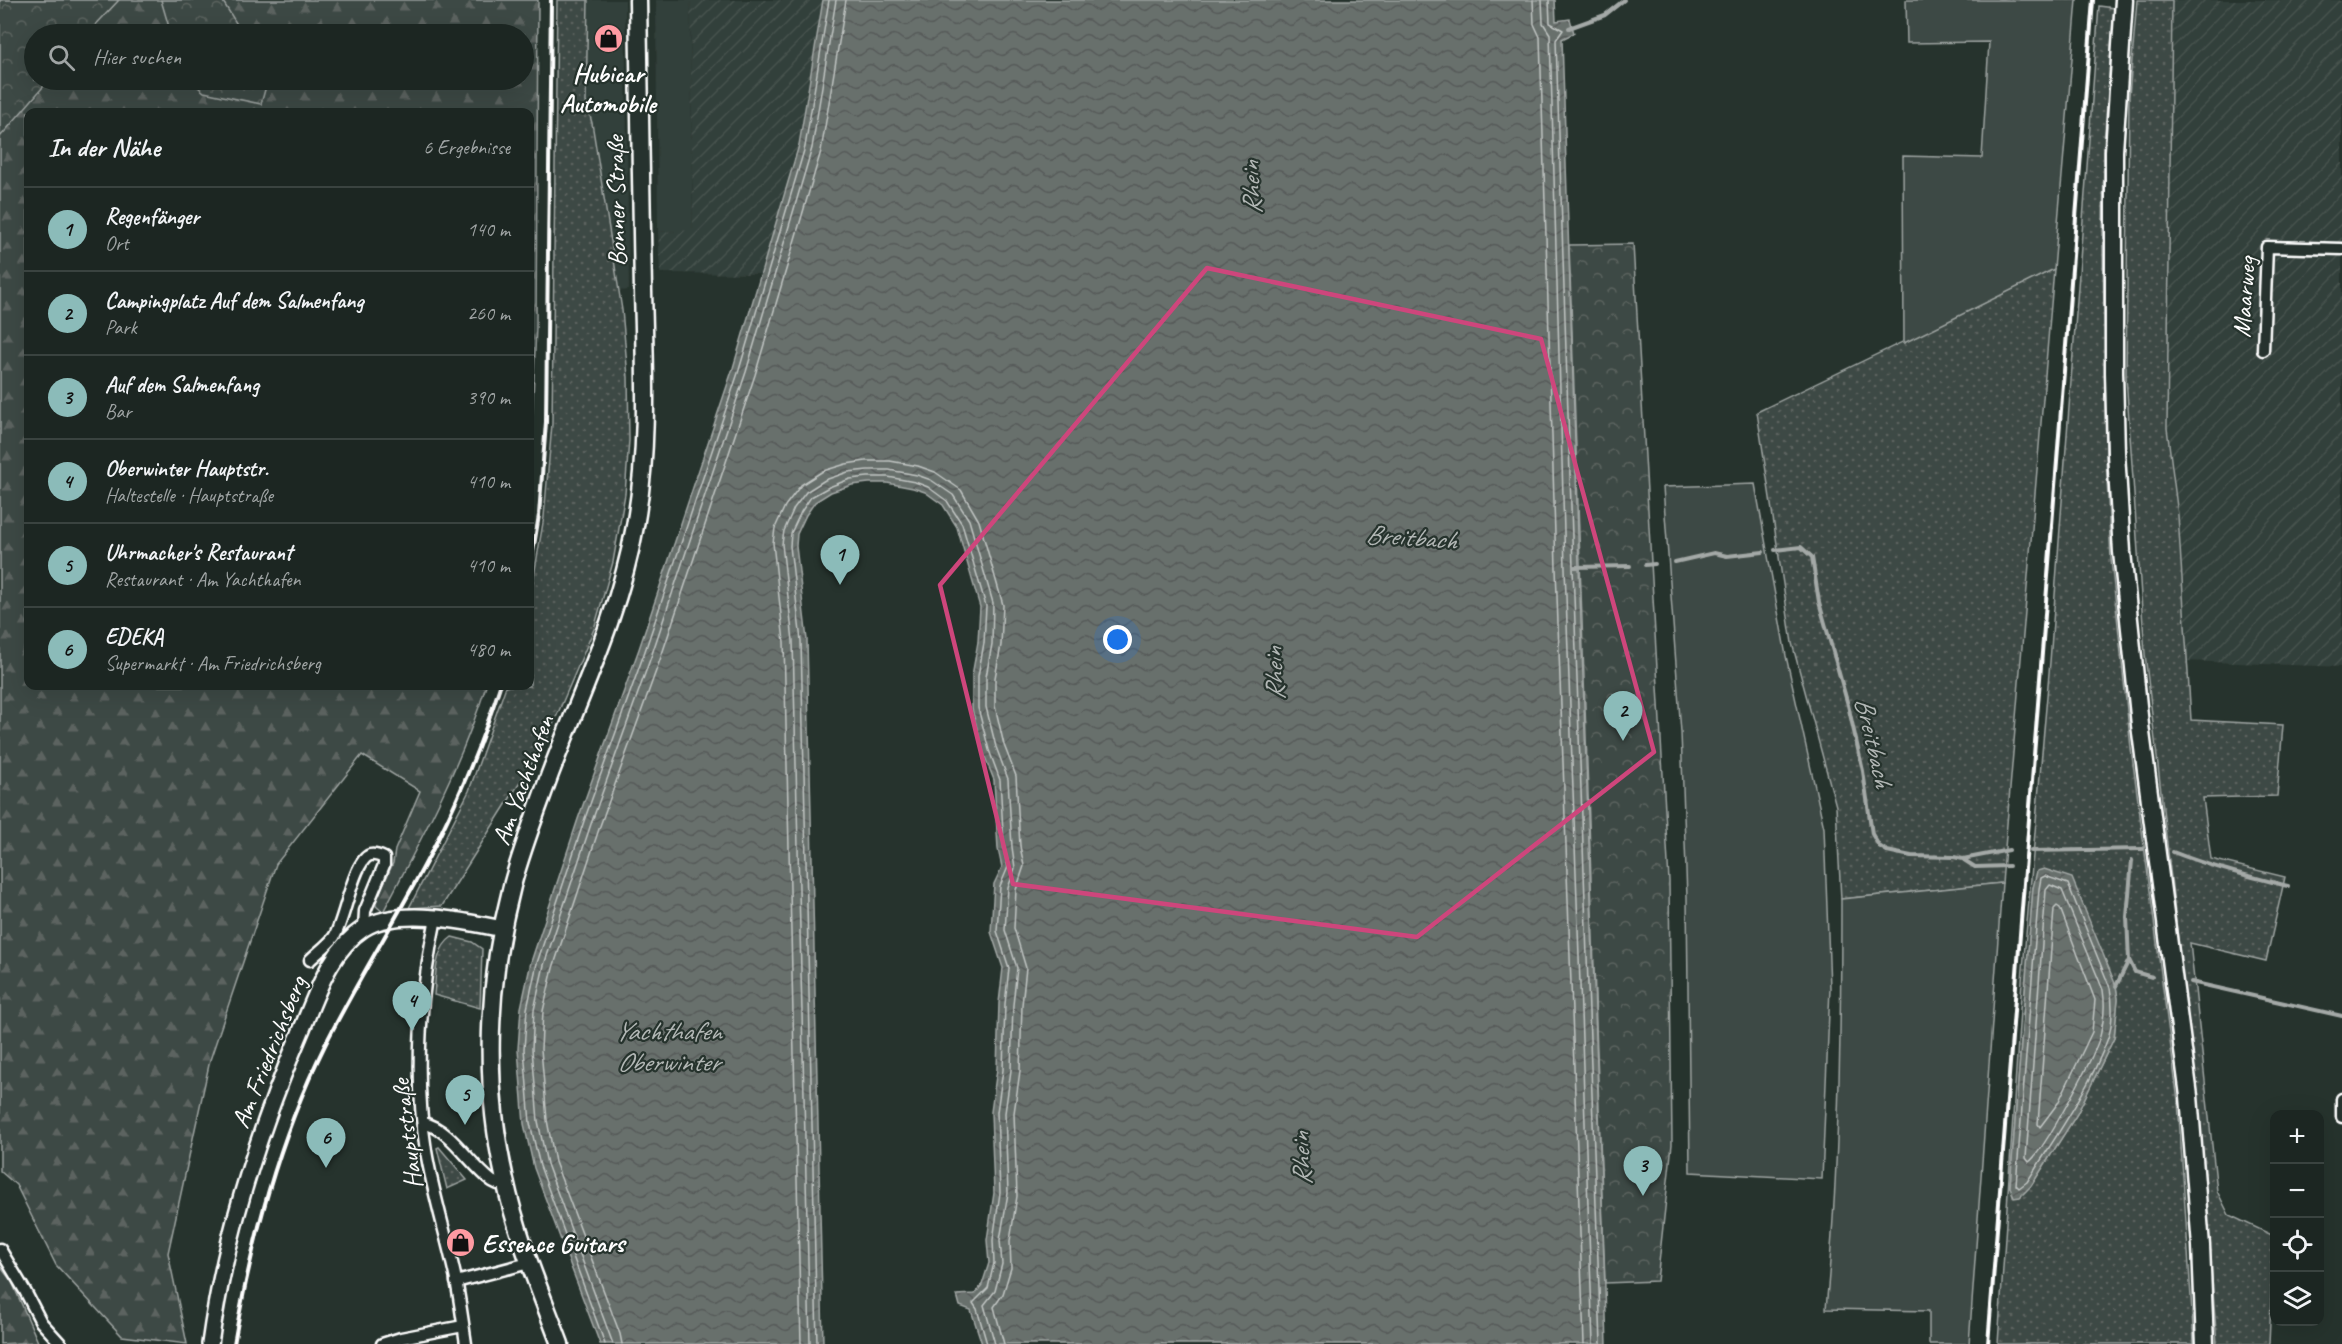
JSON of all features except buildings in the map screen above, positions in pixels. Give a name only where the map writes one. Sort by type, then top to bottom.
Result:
[{"type":"main road","name":"Bonner Straße","points":[[638,0],[643,293]]},
{"type":"main road","points":[[2124,0],[2114,151],[2116,453],[2122,552],[2133,661],[2189,1096],[2201,1246],[2205,1344]]},
{"type":"main road","name":"Am Yachthafen","points":[[560,1344],[529,1263],[505,1183],[490,1086],[492,1011],[502,929],[513,882],[540,804],[611,618],[627,565],[635,525],[642,462],[645,375],[643,293]]},
{"type":"street","name":"Maarweg","points":[[2263,350],[2267,246],[2342,249]]},
{"type":"street","points":[[310,960],[333,937],[344,914],[358,869],[365,859],[371,855],[378,855],[384,858],[384,865],[365,910],[364,928]]},
{"type":"street","name":"Am Friedrichsberg","points":[[210,1344],[228,1244],[242,1190],[267,1117],[325,974],[336,955],[364,928],[385,920],[436,918],[477,923],[502,929]]},
{"type":"street","name":"Hauptstraße","points":[[436,918],[424,994],[421,1081],[423,1123],[426,1152],[456,1282],[466,1344]]},
{"type":"street","points":[[2342,1099],[2342,1117]]},
{"type":"street","points":[[423,1123],[433,1126],[444,1134],[492,1181],[498,1184],[505,1183]]},
{"type":"street","points":[[0,1249],[41,1322],[61,1344]]},
{"type":"street","points":[[456,1282],[529,1263]]},
{"type":"street","points":[[382,1344],[463,1326]]},
{"type":"highlighted area","points":[[1207,268],[1541,339],[1654,752],[1417,937],[1013,884],[940,585]]},
{"type":"shaded area","points":[[588,0],[625,0],[629,290],[619,291],[592,123],[586,102]]},
{"type":"shaded area","points":[[656,0],[690,0],[693,231],[658,232]]},
{"type":"shaded area","points":[[690,0],[823,0],[799,145],[761,274],[660,273],[658,232],[693,230]]},
{"type":"shaded area","points":[[2172,0],[2342,0],[2342,667],[2185,661],[2183,580],[2178,515],[2167,428]]},
{"type":"green space","points":[[0,0],[538,0],[534,375],[534,108],[24,108],[24,690],[485,690],[453,773],[383,912],[376,906],[376,901],[420,791],[362,755],[276,864],[210,1060],[168,1253],[187,1344],[122,1336],[56,1265],[16,1185],[0,1171]]},
{"type":"green space","points":[[0,0],[119,0],[96,24],[24,24],[24,90],[40,90],[0,137]]},
{"type":"green space","points":[[161,0],[222,0],[237,24],[168,24]]},
{"type":"green space","points":[[557,0],[588,0],[586,102],[592,123],[622,310],[628,377],[629,440],[625,494],[613,562],[594,629],[546,741],[442,906],[409,908],[469,791],[505,690],[534,690],[534,576],[544,517],[552,424]]},
{"type":"green space","points":[[1906,0],[2077,0],[2054,269],[1904,343],[1903,156],[1982,158],[1989,42],[1907,43]]},
{"type":"green space","points":[[2137,0],[2172,0],[2167,428],[2178,515],[2191,720],[2283,725],[2277,796],[2203,798],[2211,859],[2285,877],[2266,961],[2190,943],[2217,1191],[2229,1215],[2270,1234],[2269,1344],[2217,1344],[2201,1137],[2145,654],[2126,377],[2129,96]]},
{"type":"green space","points":[[2099,6],[2114,8],[2104,145],[2103,244],[2106,459],[2111,559],[2131,748],[2178,1101],[2194,1344],[1998,1344],[2022,980],[2050,662]],"holes":[[[2033,888],[2116,986],[2118,999],[2114,1038],[2077,1114],[2031,1186],[2010,1187]]]},
{"type":"green space","points":[[202,90],[265,90],[261,104]]},
{"type":"green space","points":[[1633,244],[1669,881],[1672,1144],[1657,1281],[1605,1283],[1569,245]]},
{"type":"green space","points":[[2054,269],[2002,883],[1841,899],[1836,806],[1792,643],[1757,412]]},
{"type":"green space","points":[[1755,484],[1786,656],[1824,828],[1830,988],[1822,1179],[1690,1172],[1687,897],[1681,732],[1663,487]]},
{"type":"green space","points":[[2002,883],[1969,1344],[1929,1344],[1929,1311],[1826,1309],[1834,1206],[1838,1104],[1841,899]]},
{"type":"green space","points":[[452,937],[472,942],[482,949],[480,1008],[434,995],[439,956],[446,942]]},
{"type":"green space","points":[[439,1147],[467,1180],[447,1189],[437,1148]]},
{"type":"green space","points":[[0,1266],[12,1282],[38,1342],[0,1344]]},
{"type":"water","points":[[823,0],[1555,0],[1556,21],[1570,19],[1574,33],[1562,39],[1607,1344],[982,1344],[971,1310],[960,1306],[957,1295],[975,1294],[982,1285],[989,1263],[987,1240],[994,1193],[991,1112],[997,1069],[999,1003],[1003,968],[991,932],[994,884],[1002,867],[998,849],[994,780],[983,752],[972,709],[972,676],[978,642],[980,607],[957,527],[943,505],[925,492],[913,488],[887,483],[869,483],[852,485],[831,492],[815,502],[797,534],[796,546],[807,640],[823,1344],[600,1344],[534,1168],[524,1124],[518,1049],[521,1008],[531,962],[578,819],[639,649],[733,368],[799,145]]},
{"type":"water","points":[[2044,869],[2072,878],[2116,986],[2118,999],[2114,1038],[2077,1114],[2031,1186],[2020,1197],[2014,1198],[2010,1187],[2033,888],[2037,871]]},
{"type":"waterway","points":[[1569,28],[1605,15],[1624,0]]},
{"type":"waterway","name":"Breitbach","points":[[1775,550],[1801,547],[1812,557],[1819,602],[1848,705],[1863,771],[1872,834],[1879,846],[1887,851],[1911,856],[1963,859],[2009,850]]},
{"type":"waterway","name":"Breitbach","points":[[1675,562],[1714,553],[1727,556],[1763,552]]},
{"type":"waterway","points":[[1645,565],[1655,564]]},
{"type":"waterway","name":"Breitbach","points":[[1574,567],[1630,566]]},
{"type":"waterway","name":"Breitbach","points":[[2031,851],[2143,849]]},
{"type":"waterway","points":[[2173,852],[2216,867],[2288,886]]},
{"type":"waterway","points":[[1964,860],[1975,867],[2009,866]]},
{"type":"waterway","points":[[2116,986],[2129,960],[2127,917],[2132,860]]},
{"type":"waterway","points":[[2129,960],[2135,972],[2152,977]]},
{"type":"waterway","points":[[2191,982],[2342,1016]]},
{"type":"railway","points":[[534,546],[539,515],[546,422],[551,0]]},
{"type":"railway","points":[[1988,1344],[2093,0]]},
{"type":"railway","points":[[234,1344],[258,1229],[293,1117],[338,1019],[410,893],[446,822],[472,765],[499,690]]},
{"type":"place","name":"Hubicar Automobile","points":[[608,39]]},
{"type":"place","name":"Regenfänger","points":[[840,585]]},
{"type":"place","name":"Campingplatz Auf dem Salmenfang","points":[[1623,741]]},
{"type":"place","name":"Oberwinter Hauptstr.","points":[[412,1031]]},
{"type":"place","name":"Uhrmacher's Restaurant","points":[[465,1125]]},
{"type":"place","name":"EDEKA","points":[[326,1168]]},
{"type":"place","name":"Auf dem Salmenfang","points":[[1643,1196]]},
{"type":"place","name":"Essence Guitars","points":[[461,1243]]},
{"type":"water label","name":"Rhein","points":[[1251,188]]},
{"type":"water label","name":"Rhein","points":[[1274,674]]},
{"type":"water label","name":"Yachthafen Oberwinter","points":[[668,1046]]},
{"type":"water label","name":"Rhein","points":[[1301,1159]]}]
